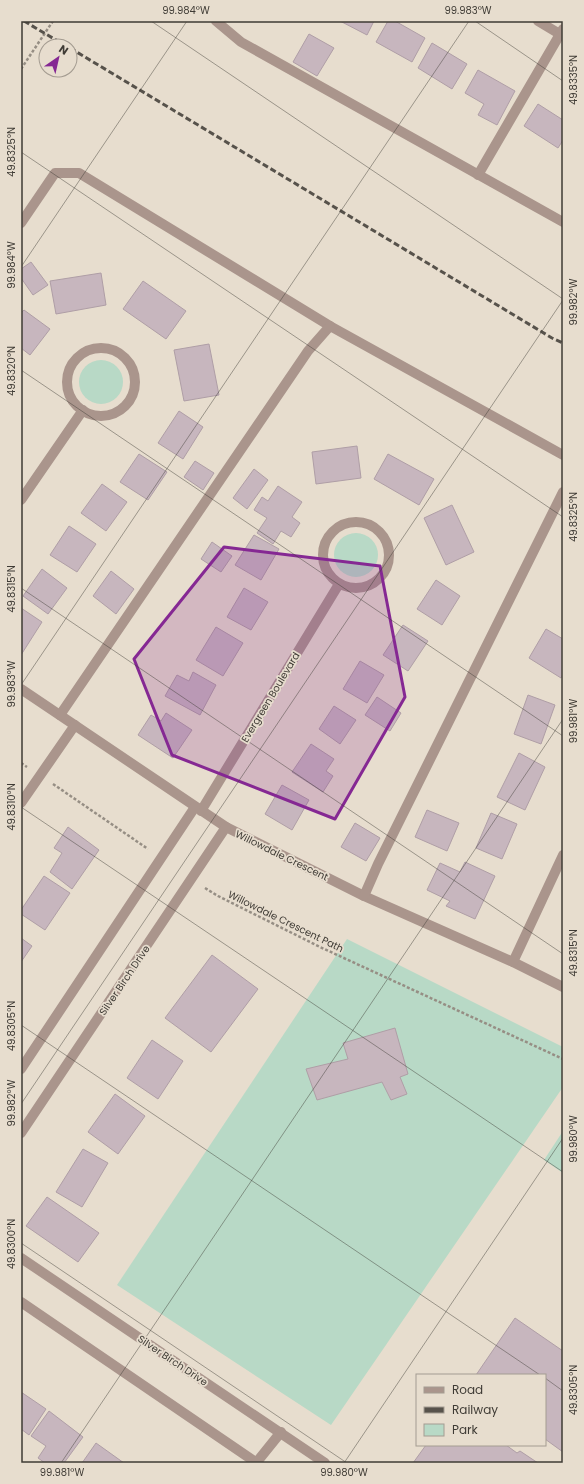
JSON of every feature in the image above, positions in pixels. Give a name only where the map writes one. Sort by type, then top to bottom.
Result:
[{"type":"street","points":[[216,21],[241,42],[563,222]]},
{"type":"street","points":[[478,175],[562,33],[538,21]]},
{"type":"street","points":[[21,223],[55,173],[79,174],[330,326],[563,455]]},
{"type":"street","points":[[60,715],[303,358],[330,326]]},
{"type":"street","points":[[96,349],[110,349],[119,353],[127,360],[132,369],[135,380],[134,390],[130,400],[123,408],[114,413],[103,416],[93,415],[83,410],[70,396],[67,387],[67,377],[75,360],[82,354],[96,349]]},
{"type":"street","points":[[21,500],[83,410]]},
{"type":"street","points":[[364,896],[385,850],[563,492]]},
{"type":"street","points":[[359,522],[369,525],[378,531],[384,539],[388,549],[388,560],[385,570],[379,579],[365,587],[349,588],[339,584],[331,578],[323,560],[323,550],[326,541],[332,532],[340,526],[359,522]]},
{"type":"street","name":"Evergreen Boulevard","points":[[198,809],[339,584]]},
{"type":"street","name":"Willowdale Crescent","points":[[21,689],[226,827],[364,896],[513,962],[563,987]]},
{"type":"street","points":[[21,803],[75,724]]},
{"type":"street","points":[[21,1069],[162,858],[198,809]]},
{"type":"street","name":"Silver Birch Drive","points":[[21,1133],[226,827]]},
{"type":"street","points":[[513,962],[563,855]]},
{"type":"street","name":"Silver Birch Drive","points":[[21,1258],[325,1463]]},
{"type":"street","points":[[21,1302],[256,1463],[280,1432]]},
{"type":"path","points":[[21,70],[53,21]]},
{"type":"path","points":[[21,763],[162,858]]},
{"type":"path","name":"Willowdale Crescent Path","points":[[192,879],[218,896],[320,947],[563,1059]]},
{"type":"highlighted area","points":[[224,547],[380,566],[405,697],[335,819],[172,755],[134,659]]},
{"type":"green space","points":[[97,360],[105,360],[110,361],[117,366],[122,373],[122,391],[117,398],[110,403],[97,404],[89,401],[82,394],[79,386],[79,378],[82,370],[89,363]]},
{"type":"green space","points":[[352,533],[360,533],[372,539],[378,551],[378,559],[372,571],[360,577],[352,577],[340,571],[334,559],[334,551],[340,539]]},
{"type":"green space","points":[[347,939],[563,1047],[563,1087],[331,1425],[117,1285]]},
{"type":"green space","points":[[563,1131],[563,1173],[544,1160]]},
{"type":"building","points":[[340,21],[374,21],[367,35]]},
{"type":"building","points":[[388,21],[395,21],[425,38],[412,62],[376,42]]},
{"type":"building","points":[[309,34],[334,48],[317,76],[293,62]]},
{"type":"building","points":[[432,43],[467,64],[452,89],[418,68]]},
{"type":"building","points":[[478,70],[515,91],[497,125],[478,115],[484,104],[465,93]]},
{"type":"building","points":[[538,104],[563,120],[563,140],[558,148],[524,126]]},
{"type":"building","points":[[31,262],[48,285],[33,295],[21,278],[21,269]]},
{"type":"building","points":[[101,273],[106,305],[56,314],[50,281]]},
{"type":"building","points":[[143,281],[186,311],[166,339],[123,309]]},
{"type":"building","points":[[24,310],[50,329],[30,355],[21,348],[21,313]]},
{"type":"building","points":[[209,344],[219,395],[184,401],[174,350]]},
{"type":"building","points":[[179,411],[203,427],[183,459],[158,443]]},
{"type":"building","points":[[357,446],[361,478],[316,484],[312,452]]},
{"type":"building","points":[[139,454],[167,472],[148,500],[120,482]]},
{"type":"building","points":[[388,454],[434,479],[419,505],[374,479]]},
{"type":"building","points":[[195,461],[214,473],[203,490],[184,477]]},
{"type":"building","points":[[254,469],[268,480],[247,509],[233,498]]},
{"type":"building","points":[[102,484],[127,502],[106,531],[81,513]]},
{"type":"building","points":[[278,486],[302,502],[292,517],[300,523],[291,537],[281,531],[273,544],[257,533],[267,518],[254,510],[262,497],[268,501]]},
{"type":"building","points":[[452,505],[474,552],[446,565],[424,518]]},
{"type":"building","points":[[69,526],[96,544],[77,572],[50,555]]},
{"type":"building","points":[[254,535],[279,549],[261,580],[235,565]]},
{"type":"building","points":[[212,542],[232,556],[221,572],[201,559]]},
{"type":"building","points":[[42,569],[67,588],[48,614],[23,596]]},
{"type":"building","points":[[111,571],[134,589],[116,614],[93,596]]},
{"type":"building","points":[[436,580],[460,596],[442,625],[417,609]]},
{"type":"building","points":[[244,588],[268,602],[251,630],[227,617]]},
{"type":"building","points":[[21,608],[42,622],[21,655]]},
{"type":"building","points":[[403,625],[428,641],[408,671],[383,655]]},
{"type":"building","points":[[216,627],[243,643],[223,676],[196,660]]},
{"type":"building","points":[[546,629],[563,639],[563,674],[561,678],[529,658]]},
{"type":"building","points":[[360,661],[384,675],[367,703],[343,689]]},
{"type":"building","points":[[193,672],[216,685],[200,715],[165,696],[177,675],[189,681]]},
{"type":"building","points":[[528,695],[555,705],[541,744],[514,734]]},
{"type":"building","points":[[377,697],[401,713],[390,731],[365,715]]},
{"type":"building","points":[[334,706],[356,720],[340,744],[319,729]]},
{"type":"building","points":[[166,713],[192,730],[173,758],[138,735],[151,715],[161,721]]},
{"type":"building","points":[[311,744],[334,759],[326,771],[333,776],[323,792],[292,772]]},
{"type":"building","points":[[519,753],[545,767],[525,810],[497,797]]},
{"type":"building","points":[[282,785],[309,800],[292,830],[265,814]]},
{"type":"building","points":[[427,810],[459,823],[447,851],[415,837]]},
{"type":"building","points":[[491,813],[517,824],[502,859],[476,848]]},
{"type":"building","points":[[355,823],[380,838],[366,861],[341,847]]},
{"type":"building","points":[[68,827],[99,850],[72,889],[50,872],[62,853],[54,848]]},
{"type":"building","points":[[465,862],[495,876],[475,919],[446,906],[450,901],[427,890],[440,863],[460,872]]},
{"type":"building","points":[[44,876],[70,893],[45,930],[21,914],[21,910]]},
{"type":"building","points":[[21,938],[32,946],[21,962]]},
{"type":"building","points":[[212,955],[258,989],[211,1052],[165,1018]]},
{"type":"building","points":[[395,1028],[408,1074],[400,1077],[407,1094],[391,1100],[382,1082],[317,1100],[306,1069],[348,1059],[343,1043]]},
{"type":"building","points":[[152,1040],[183,1061],[158,1099],[127,1078]]},
{"type":"building","points":[[115,1094],[145,1116],[118,1154],[88,1132]]},
{"type":"building","points":[[83,1149],[108,1163],[82,1207],[56,1192]]},
{"type":"building","points":[[47,1197],[99,1233],[78,1262],[26,1226]]},
{"type":"building","points":[[515,1318],[563,1351],[563,1452],[546,1440],[546,1374],[477,1374]]},
{"type":"building","points":[[21,1392],[46,1409],[29,1435],[21,1429]]},
{"type":"building","points":[[49,1411],[83,1437],[64,1463],[45,1463],[38,1458],[46,1446],[31,1436]]},
{"type":"building","points":[[96,1443],[124,1463],[82,1463]]},
{"type":"building","points":[[425,1446],[507,1446],[517,1453],[520,1451],[538,1463],[413,1463]]},
{"type":"railway","points":[[24,21],[53,38]]},
{"type":"railway","points":[[78,53],[552,338],[563,343]]}]
